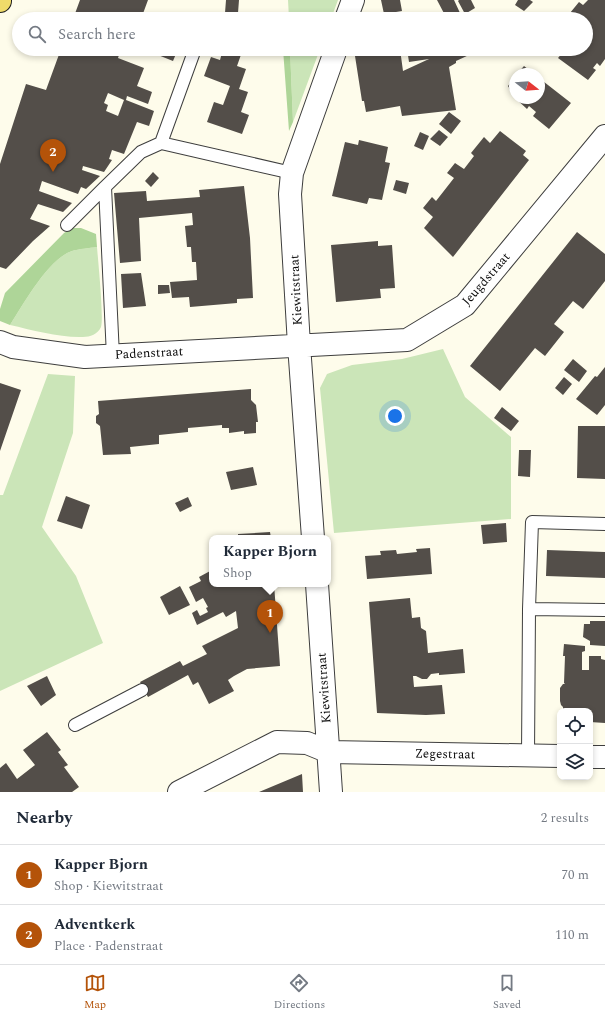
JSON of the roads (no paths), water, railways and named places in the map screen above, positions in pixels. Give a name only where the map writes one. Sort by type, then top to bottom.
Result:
[{"type":"street","points":[[349,12],[353,0]]},
{"type":"street","name":"Kiewitstraat","points":[[313,535],[290,194],[292,173],[334,56]]},
{"type":"street","name":"Jeugdstraat","points":[[299,345],[407,340],[465,305],[605,136]]},
{"type":"street","name":"Padenstraat","points":[[0,342],[13,347],[77,356],[114,356],[299,345]]},
{"type":"street","name":"Kiewitstraat","points":[[316,587],[331,792]]},
{"type":"street","points":[[183,791],[277,742],[307,743],[329,752]]},
{"type":"street","name":"Zegestraat","points":[[329,752],[557,756]]},
{"type":"street","points":[[593,757],[605,757]]},
{"type":"lane","points":[[161,143],[192,56]]},
{"type":"lane","points":[[67,225],[141,152],[161,143],[292,173]]},
{"type":"lane","points":[[105,187],[114,356]]},
{"type":"lane","points":[[528,755],[529,609],[532,522],[605,524]]},
{"type":"lane","points":[[529,609],[605,610]]},
{"type":"lane","points":[[75,725],[142,690]]},
{"type":"place","name":"Adventkerk","points":[[53,172]]},
{"type":"place","name":"Kapper Bjorn","points":[[270,633]]}]
